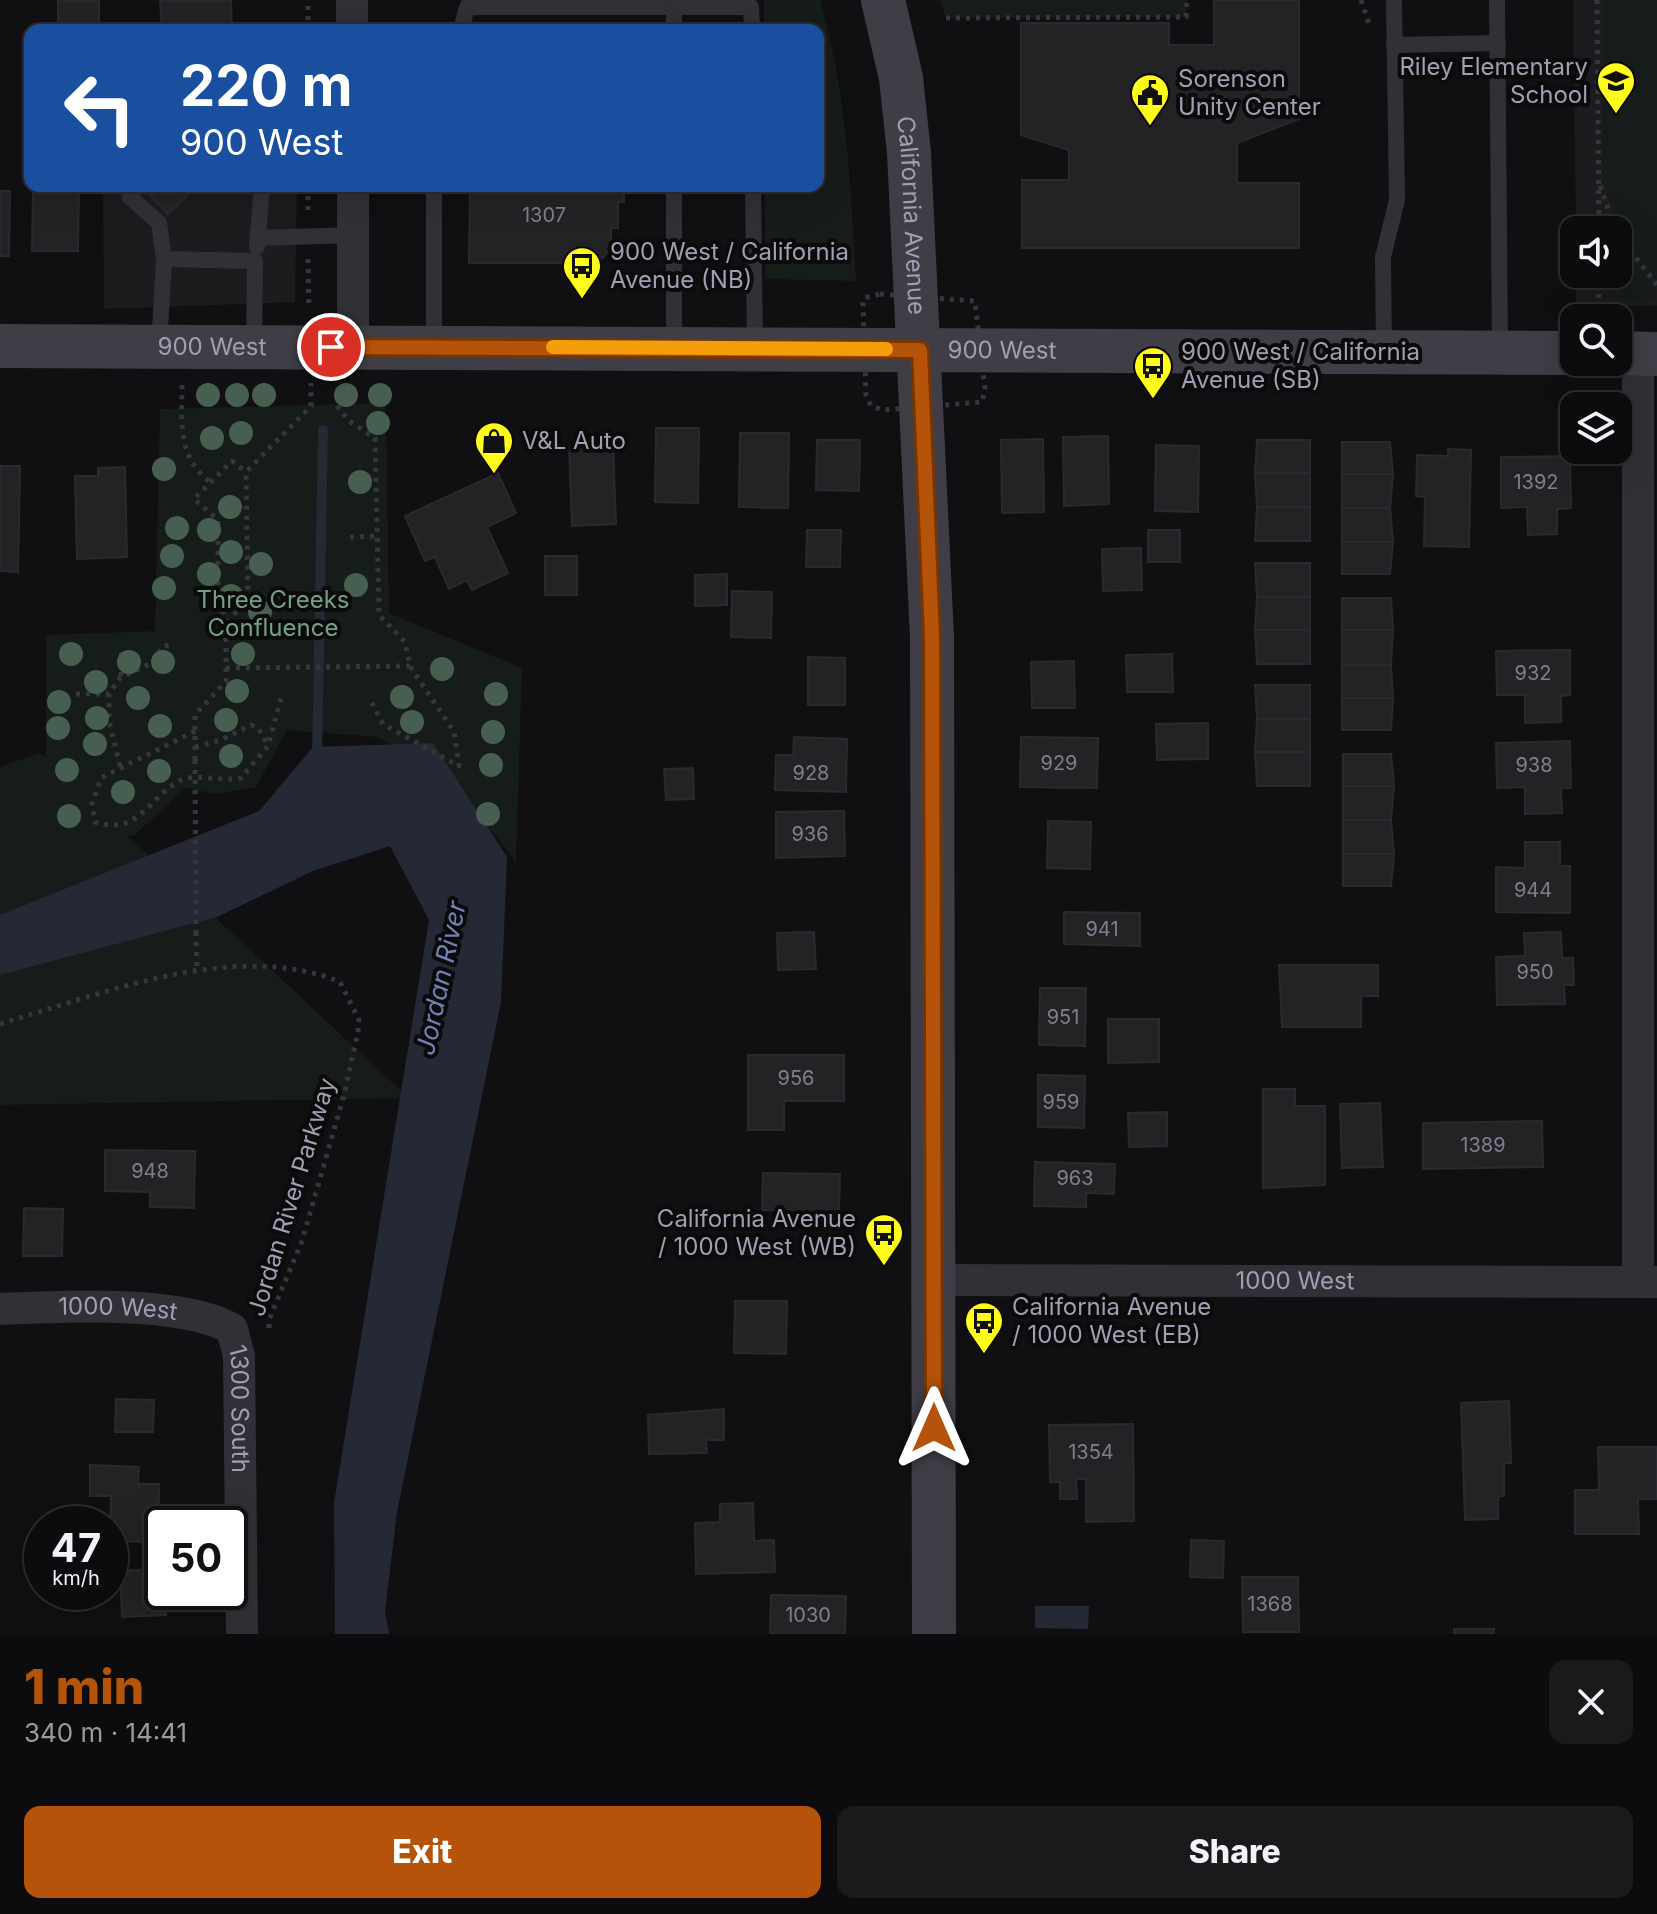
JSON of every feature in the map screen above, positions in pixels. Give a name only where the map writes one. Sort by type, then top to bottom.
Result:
[{"type":"main road","name":"California Avenue","points":[[883,0],[901,78],[906,128],[920,350],[932,637],[934,1634]]},
{"type":"main road","name":"900 West","points":[[0,346],[1560,353]]},
{"type":"street","points":[[352,0],[352,24]]},
{"type":"street","points":[[353,192],[353,347]]},
{"type":"street","points":[[1638,353],[1648,1282]]},
{"type":"street","name":"1000 West","points":[[933,1280],[1648,1282]]},
{"type":"street","name":"1000 West","points":[[0,1309],[169,1310],[216,1320],[232,1329]]},
{"type":"street","name":"1300 South","points":[[232,1329],[239,1356],[242,1634]]},
{"type":"lane","points":[[1384,351],[1383,257],[1397,200],[1394,0]]},
{"type":"lane","points":[[1497,0],[1500,352]]},
{"type":"lane","points":[[463,24],[467,7],[751,7],[752,24]]},
{"type":"lane","points":[[674,7],[674,24]]},
{"type":"lane","points":[[1394,45],[1498,43]]},
{"type":"lane","points":[[254,347],[255,261],[262,192]]},
{"type":"lane","points":[[434,192],[434,347]]},
{"type":"lane","points":[[674,192],[674,347]]},
{"type":"lane","points":[[753,192],[755,348]]},
{"type":"lane","points":[[130,197],[159,223],[164,259],[159,347]]},
{"type":"lane","points":[[258,238],[353,235]]},
{"type":"lane","points":[[164,259],[255,261]]},
{"type":"path","points":[[308,0],[308,24]]},
{"type":"path","points":[[946,18],[1186,17],[1187,0]]},
{"type":"path","points":[[1597,0],[1599,216]]},
{"type":"path","points":[[1598,183],[1611,216]]},
{"type":"path","points":[[1632,252],[1657,285]]},
{"type":"path","points":[[1599,288],[1599,301]]},
{"type":"path","points":[[226,625],[248,597],[246,472],[311,406],[311,383]]},
{"type":"path","points":[[182,406],[183,444],[195,468],[210,482]]},
{"type":"path","points":[[337,406],[349,421],[375,438],[379,615],[405,642],[410,666],[454,732],[459,766],[383,724],[369,697]]},
{"type":"path","points":[[197,970],[195,715],[226,681],[226,625],[218,594],[218,520],[194,499],[232,461],[246,472]]},
{"type":"path","points":[[350,537],[377,536]]},
{"type":"path","points":[[248,597],[281,596]]},
{"type":"path","points":[[120,766],[109,721],[109,694],[121,677],[153,662],[163,646],[172,645]]},
{"type":"path","points":[[121,677],[122,648]]},
{"type":"path","points":[[226,668],[410,666]]},
{"type":"path","points":[[76,694],[109,694]]},
{"type":"path","points":[[195,731],[101,778],[91,813],[95,822],[105,825],[131,823],[182,780],[241,778],[268,746],[281,698]]},
{"type":"path","points":[[195,747],[221,740],[251,725],[258,728],[268,746]]},
{"type":"path","name":"Jordan River Parkway","points":[[0,1024],[173,972],[309,969],[340,982],[359,1020],[344,1095],[302,1241],[269,1320],[269,1335]]},
{"type":"shaded area","name":"Riley Elementary School","points":[[1573,0],[1657,0],[1657,306],[1576,304],[1576,288],[1632,288],[1632,216],[1576,216]]},
{"type":"shaded area","points":[[103,192],[297,192],[295,302],[104,309]]},
{"type":"green space","points":[[764,0],[820,0],[842,109],[856,281],[765,279],[765,192],[824,192],[824,24],[764,24]]},
{"type":"green space","points":[[940,0],[1187,0],[1186,17],[946,18]]},
{"type":"green space","points":[[1603,0],[1657,0],[1657,279],[1632,249],[1632,216],[1616,216],[1604,183]]},
{"type":"green space","points":[[1632,260],[1651,285],[1656,299],[1605,298],[1605,288],[1632,288]]},
{"type":"green space","name":"Three Creeks Confluence","points":[[386,403],[389,613],[522,668],[516,861],[439,768],[377,737],[287,730],[256,787],[217,794],[185,788],[135,835],[128,836],[409,1098],[0,1105],[0,767],[39,753],[46,758],[46,635],[155,631],[160,409]]},
{"type":"water","name":"Jordan River","points":[[433,743],[507,857],[501,1002],[397,1512],[385,1611],[389,1634],[335,1634],[334,1503],[429,920],[390,846],[313,871],[217,917],[0,975],[0,915],[259,811],[313,747]]},
{"type":"water","points":[[1035,1606],[1089,1606],[1088,1629],[1035,1628]]},
{"type":"building","points":[[58,0],[99,0],[99,24],[58,24]]},
{"type":"building","points":[[160,0],[231,0],[232,24],[162,24]]},
{"type":"building","name":"Sorenson Unity Center","points":[[1214,0],[1299,0],[1299,119],[1237,143],[1237,183],[1299,183],[1299,248],[1022,248],[1022,180],[1069,180],[1069,150],[1021,135],[1021,23],[1169,23],[1169,45],[1214,45]]},
{"type":"building","points":[[0,191],[10,191],[9,256],[0,256]]},
{"type":"building","points":[[33,192],[79,192],[78,251],[32,251]]},
{"type":"building","points":[[147,192],[191,192],[168,214]]},
{"type":"building","points":[[470,192],[624,192],[624,202],[618,202],[618,228],[611,228],[611,249],[598,263],[469,263]]},
{"type":"building","points":[[656,428],[699,428],[698,503],[655,502]]},
{"type":"building","points":[[740,433],[789,433],[788,508],[739,507]]},
{"type":"building","points":[[1108,436],[1109,504],[1064,506],[1063,437]]},
{"type":"building","points":[[1043,439],[1044,512],[1002,513],[1001,440]]},
{"type":"building","points":[[817,440],[860,440],[859,491],[816,490]]},
{"type":"building","points":[[1257,440],[1310,440],[1310,473],[1255,473]]},
{"type":"building","points":[[1342,442],[1390,442],[1393,474],[1342,474]]},
{"type":"building","points":[[613,445],[616,524],[572,526],[569,447]]},
{"type":"building","points":[[1156,445],[1199,446],[1198,512],[1155,511]]},
{"type":"building","points":[[1448,449],[1471,450],[1469,547],[1424,546],[1425,497],[1416,496],[1417,455],[1448,456]]},
{"type":"building","points":[[1560,456],[1560,464],[1570,464],[1571,508],[1557,509],[1557,534],[1528,535],[1527,507],[1501,508],[1501,457]]},
{"type":"building","points":[[0,466],[20,466],[18,572],[0,571]]},
{"type":"building","points":[[125,467],[127,557],[77,559],[75,476],[98,476],[98,468]]},
{"type":"building","points":[[498,473],[516,513],[487,527],[508,573],[472,590],[467,580],[449,589],[435,557],[425,561],[405,516]]},
{"type":"building","points":[[1255,473],[1310,473],[1310,507],[1257,507]]},
{"type":"building","points":[[1342,474],[1393,474],[1390,508],[1342,508]]},
{"type":"building","points":[[1257,507],[1310,507],[1310,541],[1255,541]]},
{"type":"building","points":[[1342,508],[1390,508],[1393,542],[1342,542]]},
{"type":"building","points":[[807,530],[841,530],[840,567],[806,567]]},
{"type":"building","points":[[1148,530],[1180,530],[1180,562],[1148,562]]},
{"type":"building","points":[[1342,542],[1393,542],[1390,574],[1342,574]]},
{"type":"building","points":[[1141,548],[1142,590],[1103,591],[1102,549]]},
{"type":"building","points":[[545,556],[577,556],[577,595],[545,595]]},
{"type":"building","points":[[1255,563],[1310,563],[1310,597],[1257,597]]},
{"type":"building","points":[[727,574],[727,605],[695,606],[695,575]]},
{"type":"building","points":[[732,591],[772,592],[771,638],[731,637]]},
{"type":"building","points":[[1257,597],[1310,597],[1310,630],[1255,630]]},
{"type":"building","points":[[1342,598],[1391,598],[1393,630],[1342,630]]},
{"type":"building","points":[[1255,630],[1310,630],[1310,664],[1257,664]]},
{"type":"building","points":[[1342,630],[1393,630],[1391,665],[1342,665]]},
{"type":"building","points":[[1570,650],[1570,695],[1561,696],[1561,722],[1525,723],[1525,695],[1497,695],[1496,651]]},
{"type":"building","points":[[1172,654],[1173,692],[1127,692],[1126,655]]},
{"type":"building","points":[[808,657],[845,658],[845,705],[808,705]]},
{"type":"building","points":[[1074,661],[1075,708],[1032,708],[1031,662]]},
{"type":"building","points":[[1342,665],[1391,665],[1393,698],[1342,698]]},
{"type":"building","points":[[1255,685],[1310,685],[1310,719],[1257,719]]},
{"type":"building","points":[[1342,698],[1393,698],[1391,730],[1342,730]]},
{"type":"building","points":[[1257,719],[1310,719],[1310,752],[1255,752]]},
{"type":"building","points":[[1208,723],[1208,759],[1157,760],[1156,724]]},
{"type":"building","points":[[794,737],[847,739],[846,792],[775,790],[776,755],[793,755]]},
{"type":"building","points":[[1021,737],[1098,738],[1097,788],[1020,787]]},
{"type":"building","points":[[1570,741],[1571,788],[1561,788],[1562,813],[1525,814],[1525,787],[1497,788],[1496,743]]},
{"type":"building","points":[[1255,752],[1310,752],[1310,786],[1257,786]]},
{"type":"building","points":[[1343,754],[1391,754],[1394,786],[1343,786]]},
{"type":"building","points":[[693,768],[694,799],[666,800],[664,769]]},
{"type":"building","points":[[1343,786],[1394,786],[1391,820],[1343,820]]},
{"type":"building","points":[[844,811],[845,856],[776,858],[776,812]]},
{"type":"building","points":[[1343,820],[1391,820],[1394,854],[1343,854]]},
{"type":"building","points":[[1048,821],[1091,822],[1090,869],[1047,868]]},
{"type":"building","points":[[1525,842],[1560,842],[1560,866],[1570,866],[1570,913],[1496,912],[1496,867],[1525,868]]},
{"type":"building","points":[[1343,854],[1394,854],[1391,886],[1343,886]]},
{"type":"building","points":[[1064,912],[1140,913],[1140,946],[1064,944]]},
{"type":"building","points":[[814,932],[816,969],[778,970],[777,933]]},
{"type":"building","points":[[1561,932],[1562,958],[1573,958],[1574,985],[1564,985],[1565,1004],[1497,1005],[1496,957],[1525,956],[1524,933]]},
{"type":"building","points":[[1279,965],[1378,965],[1378,996],[1361,996],[1361,1027],[1282,1027]]},
{"type":"building","points":[[1040,988],[1086,988],[1085,1046],[1039,1045]]},
{"type":"building","points":[[1108,1019],[1159,1019],[1159,1062],[1108,1063]]},
{"type":"building","points":[[748,1055],[844,1055],[844,1101],[784,1101],[784,1130],[748,1130]]},
{"type":"building","points":[[1038,1075],[1085,1076],[1084,1128],[1038,1127]]},
{"type":"building","points":[[1263,1089],[1295,1089],[1295,1106],[1325,1106],[1325,1185],[1263,1188]]},
{"type":"building","points":[[1380,1103],[1383,1167],[1342,1168],[1340,1104]]},
{"type":"building","points":[[1167,1112],[1167,1146],[1129,1147],[1128,1113]]},
{"type":"building","points":[[1542,1121],[1543,1167],[1423,1169],[1423,1123]]},
{"type":"building","points":[[105,1150],[195,1151],[194,1208],[150,1207],[150,1192],[105,1191]]},
{"type":"building","points":[[1035,1162],[1115,1164],[1114,1194],[1086,1193],[1086,1207],[1034,1206]]},
{"type":"building","points":[[763,1173],[840,1174],[839,1211],[762,1210]]},
{"type":"building","points":[[24,1208],[63,1209],[62,1256],[23,1256]]},
{"type":"building","points":[[735,1301],[787,1301],[786,1354],[734,1353]]},
{"type":"building","points":[[116,1399],[154,1400],[153,1432],[115,1432]]},
{"type":"building","points":[[1509,1401],[1511,1463],[1504,1463],[1504,1496],[1498,1497],[1498,1519],[1465,1520],[1461,1403]]},
{"type":"building","points":[[724,1409],[724,1440],[706,1440],[707,1453],[649,1454],[648,1415]]},
{"type":"building","points":[[1133,1424],[1134,1521],[1086,1522],[1086,1479],[1076,1479],[1077,1499],[1060,1499],[1060,1482],[1050,1482],[1049,1425]]},
{"type":"building","points":[[1598,1447],[1657,1447],[1657,1499],[1638,1499],[1639,1534],[1575,1534],[1575,1490],[1599,1490]]},
{"type":"building","points":[[90,1465],[139,1467],[138,1484],[159,1484],[159,1506],[144,1506],[144,1542],[128,1541],[128,1506],[111,1506],[111,1496],[90,1496]]},
{"type":"building","points":[[753,1503],[754,1541],[774,1540],[775,1572],[696,1574],[695,1523],[720,1522],[720,1504]]},
{"type":"building","points":[[1191,1540],[1224,1541],[1223,1578],[1190,1577]]},
{"type":"building","points":[[144,1570],[144,1610],[166,1610],[166,1615],[122,1617],[122,1610],[128,1610],[128,1571]]},
{"type":"building","points":[[1242,1577],[1298,1577],[1299,1632],[1243,1632]]},
{"type":"building","points":[[771,1595],[846,1596],[845,1634],[770,1634]]},
{"type":"building","points":[[1454,1629],[1494,1629],[1494,1634],[1454,1634]]},
{"type":"waterway","points":[[317,760],[323,430]]},
{"type":"slow traffic","points":[[553,347],[886,349]]},
{"type":"place","name":"Riley Elementary School","points":[[1616,115]]},
{"type":"place","name":"Sorenson Unity Center","points":[[1150,127]]},
{"type":"place","name":"900 West / California Avenue (NB)","points":[[582,300]]},
{"type":"place","name":"900 West / California Avenue (SB)","points":[[1153,400]]},
{"type":"place","name":"V&L Auto","points":[[494,475]]},
{"type":"place","name":"California Avenue / 1000 West (WB)","points":[[884,1267]]},
{"type":"place","name":"California Avenue / 1000 West (EB)","points":[[984,1355]]},
{"type":"route","points":[[331,347],[920,350],[932,637],[934,1428]]}]
